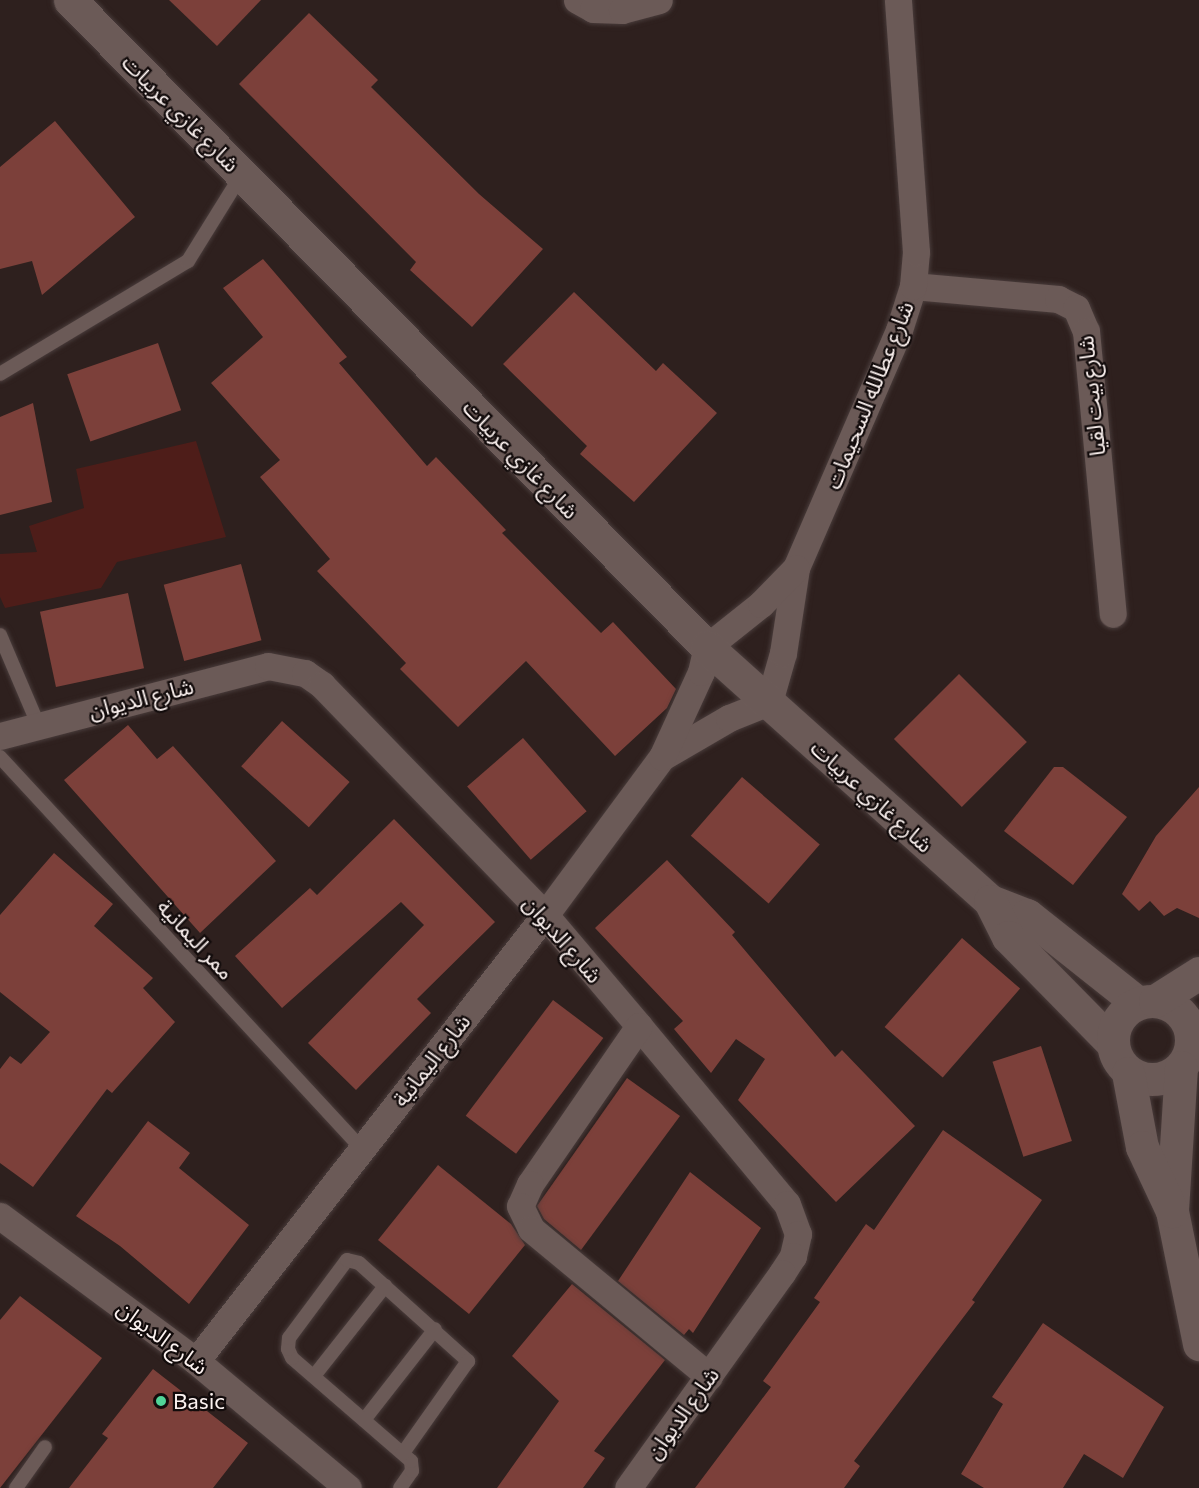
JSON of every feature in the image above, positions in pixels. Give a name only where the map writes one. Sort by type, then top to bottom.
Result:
[{"type":"street","name":"شارع غازي عربيات","points":[[70,0],[707,647],[990,901],[1015,945],[1112,1043]]},
{"type":"street","points":[[577,0],[593,9],[622,10],[659,0]]},
{"type":"street","name":"شارع عطالله السحيمات","points":[[769,702],[783,653],[796,568],[899,330],[913,286],[916,252],[898,0]]},
{"type":"street","name":"شارع بيت لقيا","points":[[913,286],[1058,299],[1076,308],[1086,331],[1113,614]]},
{"type":"street","name":"شارع عطالله السحيمات","points":[[707,647],[761,604],[796,568]]},
{"type":"street","name":"شارع اليمانية","points":[[196,1360],[545,915],[662,757],[701,672],[707,647]]},
{"type":"street","name":"شارع الديوان","points":[[0,736],[38,724],[268,666],[305,673],[322,685],[545,915],[639,1026],[787,1204],[798,1234],[793,1256],[628,1488]]},
{"type":"street","name":"شارع اليمانية","points":[[662,757],[729,718],[769,702]]},
{"type":"street","name":"شارع غازي عربيات","points":[[990,901],[1027,915],[1146,1002]]},
{"type":"street","points":[[1190,1053],[1155,1080],[1128,1072],[1116,1059],[1112,1043],[1114,1026],[1124,1012],[1199,973]]},
{"type":"street","points":[[1146,1002],[1180,1012],[1189,1030],[1190,1053],[1172,1211]]},
{"type":"street","points":[[639,1026],[530,1184],[520,1206],[531,1229],[709,1376]]},
{"type":"street","points":[[1128,1072],[1142,1147],[1172,1211],[1199,1344]]},
{"type":"street","name":"شارع الديوان","points":[[0,1216],[196,1360],[348,1488]]},
{"type":"lane","points":[[0,374],[188,261],[242,174]]},
{"type":"lane","points":[[0,635],[38,724]]},
{"type":"lane","name":"ممر اليمانية","points":[[0,757],[362,1149]]},
{"type":"lane","points":[[400,1488],[412,1471],[411,1461],[292,1359],[288,1349],[290,1338],[319,1294],[347,1260],[359,1263],[468,1361],[403,1453]]},
{"type":"lane","points":[[314,1376],[385,1286]]},
{"type":"lane","points":[[364,1420],[435,1329]]},
{"type":"lane","points":[[16,1488],[45,1447]]},
{"type":"shaded area","points":[[196,441],[226,537],[117,562],[101,588],[5,608],[0,597],[0,554],[37,552],[29,526],[84,508],[76,469]]},
{"type":"building","points":[[169,0],[261,0],[217,46]]},
{"type":"building","points":[[309,13],[378,80],[371,87],[479,194],[543,249],[472,327],[410,270],[416,262],[239,84]]},
{"type":"building","points":[[55,121],[135,217],[42,295],[32,261],[0,269],[0,167]]},
{"type":"building","points":[[263,259],[347,357],[339,363],[427,466],[436,457],[506,530],[502,533],[601,633],[613,622],[676,689],[667,708],[615,756],[526,661],[458,727],[400,669],[406,663],[317,571],[330,559],[260,477],[280,460],[211,383],[263,337],[223,288]]},
{"type":"building","points":[[574,292],[656,371],[663,363],[717,413],[634,502],[580,454],[587,446],[503,364]]},
{"type":"building","points":[[158,343],[181,410],[90,441],[67,374]]},
{"type":"building","points":[[33,403],[52,502],[0,515],[0,417]]},
{"type":"building","points":[[241,564],[261,640],[184,661],[164,585]]},
{"type":"building","points":[[128,593],[144,668],[56,687],[40,612]]},
{"type":"building","points":[[959,674],[1027,742],[962,807],[894,739]]},
{"type":"building","points":[[282,721],[350,782],[309,827],[241,766]]},
{"type":"building","points":[[128,725],[157,759],[173,746],[276,861],[200,933],[64,780]]},
{"type":"building","points":[[523,738],[587,811],[531,860],[467,787]]},
{"type":"building","points":[[1054,767],[1063,767],[1127,817],[1073,885],[1004,831]]},
{"type":"building","points":[[742,777],[820,845],[769,903],[691,836]]},
{"type":"building","points":[[1199,787],[1199,918],[1177,908],[1164,916],[1150,901],[1139,911],[1122,894],[1156,836]]},
{"type":"building","points":[[394,819],[495,922],[417,999],[431,1013],[356,1090],[308,1043],[424,925],[401,902],[282,1008],[235,956],[310,888],[317,895]]},
{"type":"building","points":[[54,853],[113,904],[94,926],[153,978],[143,988],[175,1022],[112,1093],[107,1089],[33,1187],[0,1163],[0,1069],[10,1056],[21,1064],[50,1032],[0,992],[0,915]]},
{"type":"building","points":[[667,860],[735,932],[732,935],[835,1057],[842,1050],[915,1126],[836,1202],[738,1100],[765,1059],[736,1039],[711,1073],[674,1029],[683,1021],[595,928]]},
{"type":"building","points":[[962,938],[1020,989],[943,1078],[885,1027]]},
{"type":"building","points":[[553,1000],[603,1038],[516,1154],[466,1116]]},
{"type":"building","points":[[1041,1046],[1072,1141],[1023,1157],[992,1062]]},
{"type":"building","points":[[627,1078],[680,1116],[581,1250],[544,1219],[537,1206]]},
{"type":"building","points":[[148,1121],[190,1153],[179,1168],[249,1225],[189,1304],[120,1246],[76,1216]]},
{"type":"building","points":[[943,1130],[1042,1200],[972,1300],[975,1302],[854,1461],[860,1466],[844,1488],[695,1488],[771,1387],[763,1381],[820,1302],[814,1298],[866,1224],[874,1230]]},
{"type":"building","points":[[438,1165],[511,1224],[525,1245],[469,1314],[378,1240]]},
{"type":"building","points":[[690,1172],[761,1228],[693,1333],[689,1329],[684,1335],[618,1281]]},
{"type":"building","points":[[572,1284],[665,1360],[594,1451],[605,1458],[583,1488],[497,1488],[559,1401],[512,1356]]},
{"type":"building","points":[[20,1296],[102,1358],[0,1488],[0,1320]]},
{"type":"building","points":[[1043,1323],[1164,1407],[1123,1478],[1084,1454],[1063,1488],[984,1488],[961,1474],[1003,1404],[992,1397]]},
{"type":"building","name":"Basic","points":[[153,1369],[248,1443],[213,1488],[69,1488],[108,1438],[102,1434]]},
{"type":"place","name":"Basic","points":[[161,1401]]}]
